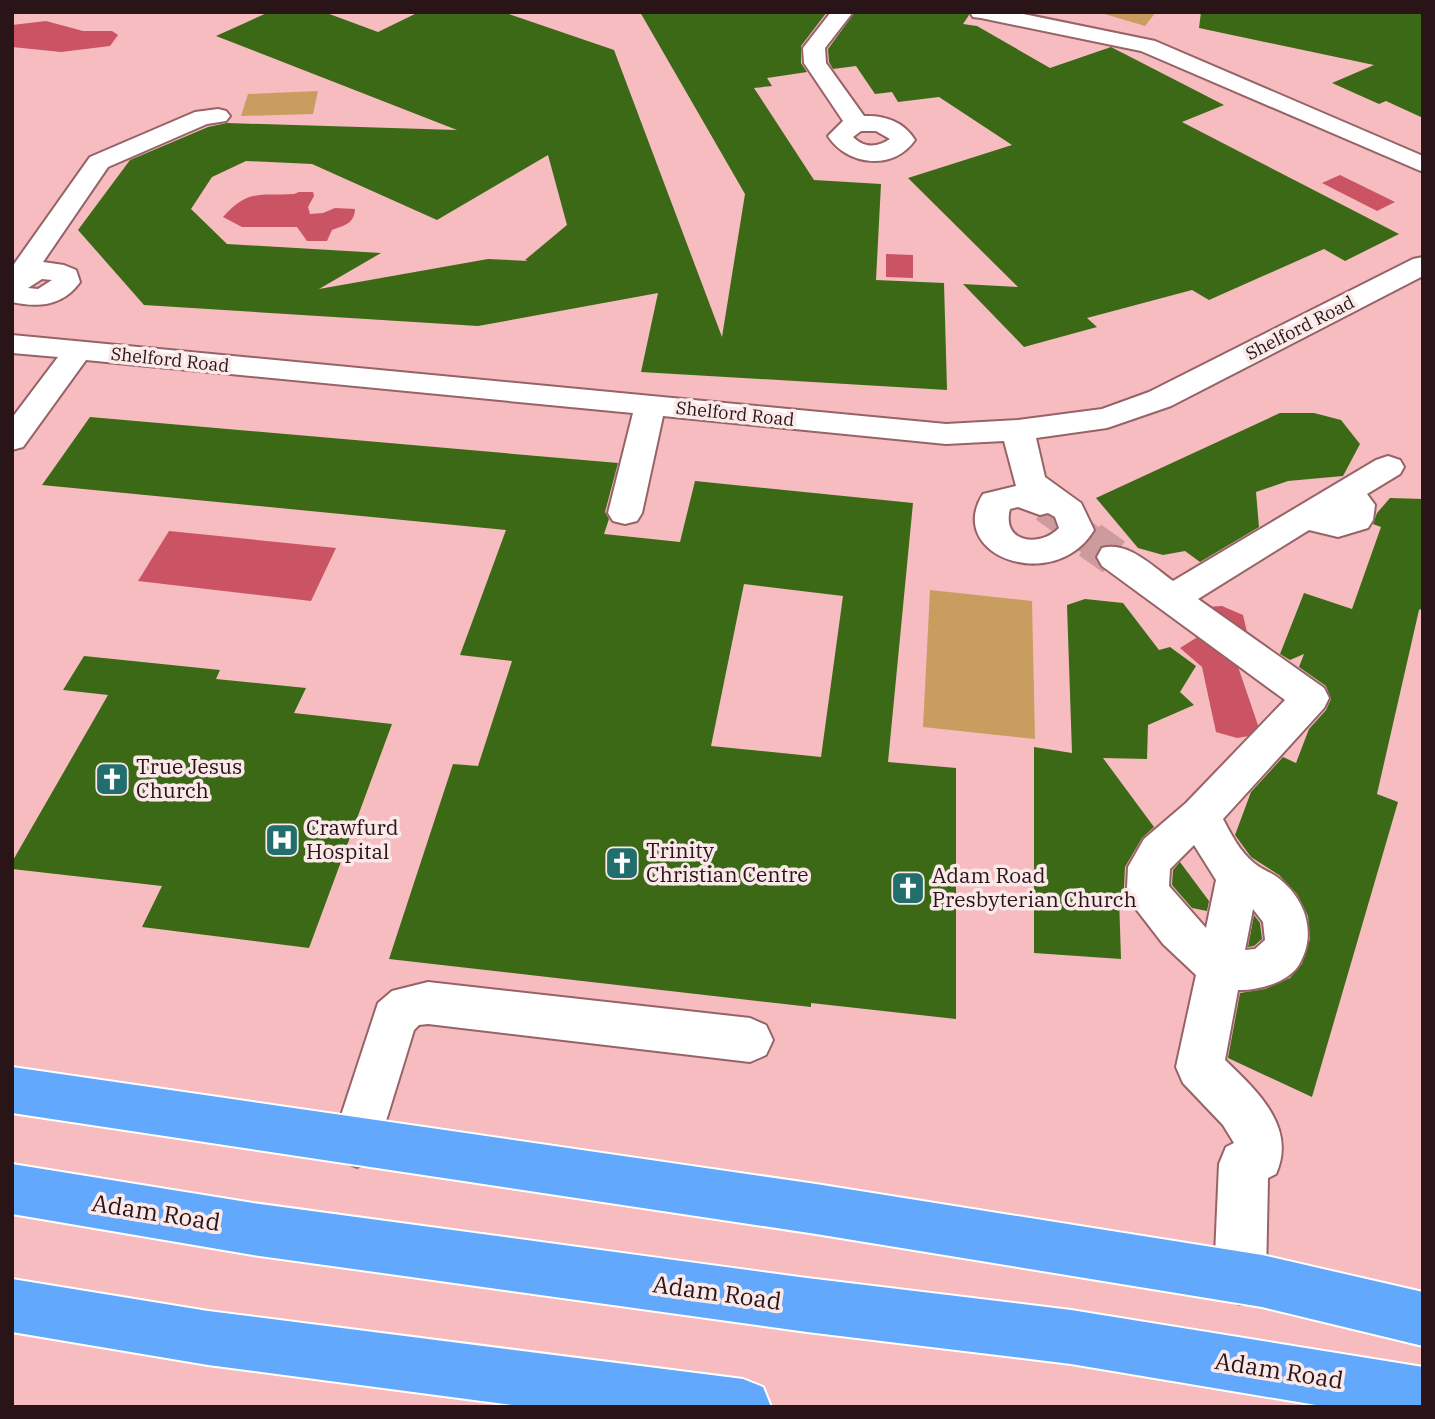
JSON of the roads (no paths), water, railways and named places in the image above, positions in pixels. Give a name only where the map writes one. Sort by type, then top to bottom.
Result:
[{"type":"highway","points":[[12,1090],[816,1209],[1240,1278],[1423,1319]]},
{"type":"highway","name":"Adam Road","points":[[12,1189],[253,1229],[807,1305],[1071,1337],[1423,1395]]},
{"type":"highway","points":[[12,1305],[208,1338],[743,1407]]},
{"type":"street","points":[[842,12],[814,48],[814,64],[857,124]]},
{"type":"street","points":[[981,12],[1046,18],[1147,46],[1423,164]]},
{"type":"street","points":[[12,440],[67,350],[34,324],[34,313],[22,290],[99,162],[204,117],[218,116]]},
{"type":"street","name":"Shelford Road","points":[[12,344],[946,434],[1018,430],[1107,418],[1160,399],[1423,265]]},
{"type":"street","points":[[625,513],[650,406]]},
{"type":"street","points":[[1018,430],[1029,480],[1040,492],[1069,511],[1077,530],[1068,543],[1053,551],[1030,554],[1001,540],[990,520],[995,502],[1022,495],[1040,503]]},
{"type":"street","points":[[1172,598],[1309,516],[1331,525],[1342,525],[1356,520],[1357,505],[1346,492],[1388,467]]},
{"type":"street","points":[[1114,557],[1310,698],[1199,817],[1152,860],[1148,869],[1147,887],[1164,914],[1220,966],[1238,970],[1257,969],[1273,962],[1284,951],[1288,937],[1285,920],[1277,904],[1264,891],[1238,876],[1199,817]]},
{"type":"street","points":[[1238,876],[1200,1067],[1252,1124],[1260,1139],[1259,1157],[1244,1164],[1240,1278]]},
{"type":"street","points":[[356,1143],[394,1018],[408,1006],[428,1003],[750,1041]]},
{"type":"tunnel","points":[[1045,507],[1093,542]]},
{"type":"tunnel","points":[[1090,540],[1114,557]]},
{"type":"place","name":"True Jesus Church","points":[[112,779]]},
{"type":"place","name":"Crawfurd Hospital","points":[[282,840]]},
{"type":"place","name":"Trinity Christian Centre","points":[[622,863]]},
{"type":"place","name":"Adam Road Presbyterian Church","points":[[908,888]]}]
